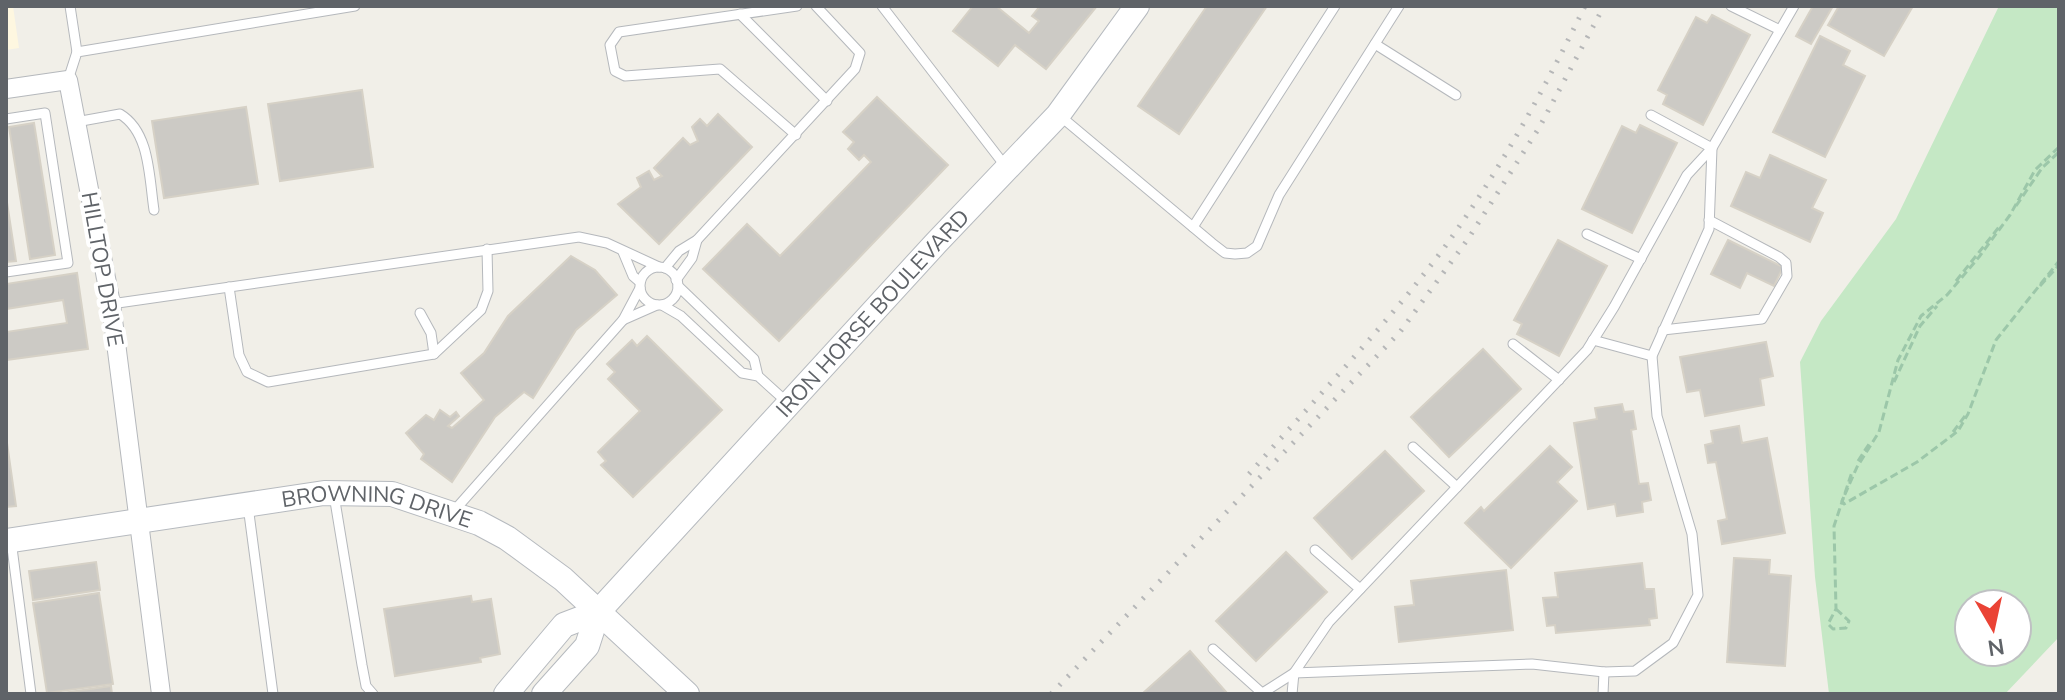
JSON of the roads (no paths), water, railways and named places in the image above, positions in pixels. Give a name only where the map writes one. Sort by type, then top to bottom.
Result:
[{"type":"street","name":"IRON HORSE BOULEVARD","points":[[544,694],[587,646],[598,612],[1006,167],[1058,115],[1137,6]]},
{"type":"street","points":[[6,89],[68,80]]},
{"type":"street","name":"HILLTOP DRIVE","points":[[68,80],[111,304],[161,694]]},
{"type":"street","name":"BROWNING DRIVE","points":[[8,541],[248,503],[333,493],[392,494],[451,513],[507,538],[563,579],[687,694]]},
{"type":"street","name":"IRON HORSE BOULEVARD","points":[[506,694],[564,625],[598,612]]},
{"type":"lane","points":[[68,80],[77,52],[70,6]]},
{"type":"lane","points":[[77,52],[355,6]]},
{"type":"lane","points":[[796,135],[720,69],[638,77],[615,71],[610,45],[619,32],[797,6]]},
{"type":"lane","points":[[451,513],[623,320],[647,271],[662,267],[697,240],[855,69],[860,53],[816,6]]},
{"type":"lane","points":[[882,6],[1006,167]]},
{"type":"lane","points":[[1193,227],[1335,6]]},
{"type":"lane","points":[[1058,115],[1225,253],[1247,253],[1257,246],[1279,195],[1399,6]]},
{"type":"lane","points":[[1731,6],[1780,30]]},
{"type":"lane","points":[[1292,694],[1294,673],[1310,645],[1593,340],[1687,175],[1712,148],[1794,6]]},
{"type":"lane","points":[[740,14],[827,101]]},
{"type":"lane","points":[[1375,44],[1456,95]]},
{"type":"lane","points":[[6,119],[45,113],[68,263],[6,272]]},
{"type":"lane","points":[[76,122],[120,114],[134,123],[141,137],[154,210]]},
{"type":"lane","points":[[1651,115],[1712,148]]},
{"type":"lane","points":[[1213,649],[1262,694],[1294,673],[1532,664],[1604,672],[1635,671],[1673,643],[1698,595],[1692,534],[1657,416],[1652,356],[1709,229],[1712,148]]},
{"type":"lane","points":[[1663,330],[1762,319],[1787,276],[1786,263],[1779,257],[1709,220]]},
{"type":"lane","points":[[1587,234],[1641,259]]},
{"type":"lane","points":[[111,304],[579,237],[607,243],[662,267],[754,359],[758,376]]},
{"type":"lane","points":[[623,320],[674,297],[677,283],[692,258],[697,240]]},
{"type":"lane","points":[[229,287],[239,355],[247,372],[268,382],[434,354],[481,310],[488,291],[487,249]]},
{"type":"lane","points":[[623,252],[646,299],[681,316],[742,373],[758,376],[789,404]]},
{"type":"lane","points":[[420,313],[431,333],[434,354]]},
{"type":"lane","points":[[1593,340],[1652,356]]},
{"type":"lane","points":[[1513,344],[1559,380]]},
{"type":"lane","points":[[1413,447],[1457,487]]},
{"type":"lane","points":[[333,493],[366,686],[373,694]]},
{"type":"lane","points":[[248,503],[273,694]]},
{"type":"lane","points":[[8,541],[31,694]]},
{"type":"lane","points":[[1315,550],[1360,589]]},
{"type":"lane","points":[[1603,694],[1604,672]]},
{"type":"railway","points":[[1249,474],[1374,335],[1444,248],[1520,130],[1585,6]]},
{"type":"railway","points":[[1051,694],[1400,332],[1468,239],[1539,128],[1604,6]]}]
